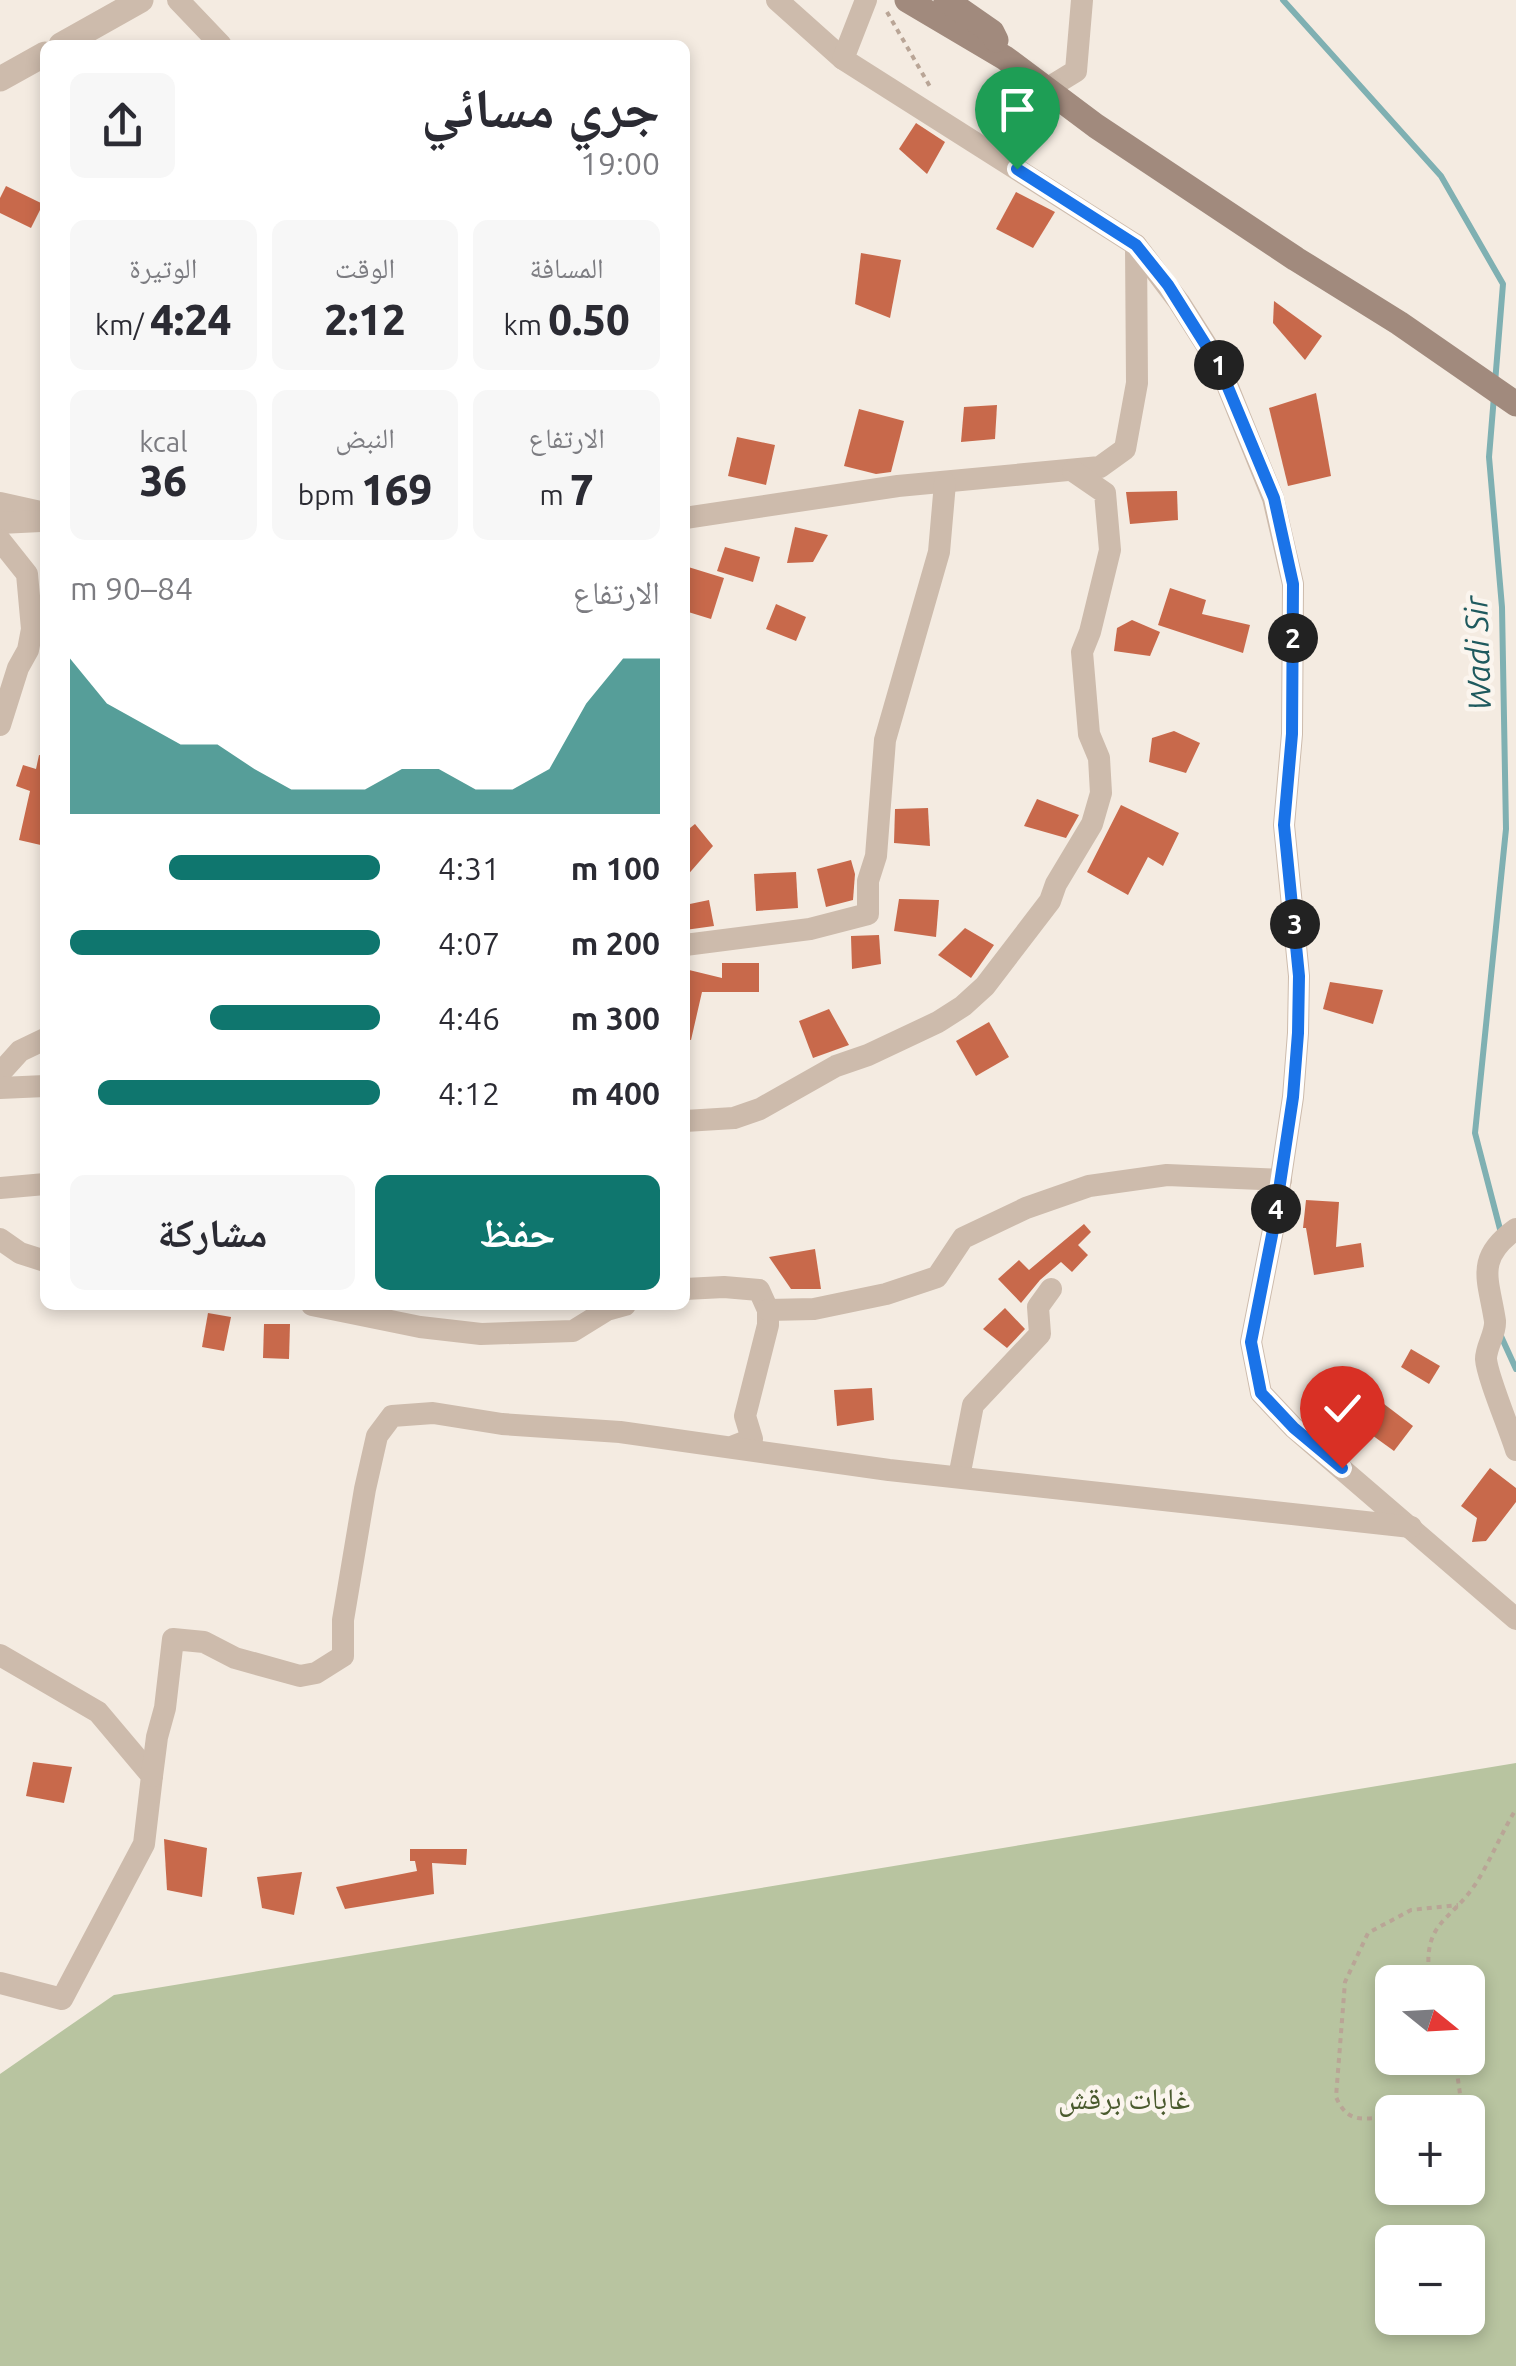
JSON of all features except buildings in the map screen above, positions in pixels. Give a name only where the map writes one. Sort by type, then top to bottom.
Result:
[{"type":"main road","points":[[946,0],[992,32],[1005,58]]},
{"type":"main road","points":[[905,11],[1005,58],[1045,90],[1296,260],[1499,392]]},
{"type":"street","points":[[70,40],[142,0]]},
{"type":"street","points":[[178,0],[215,40]]},
{"type":"street","points":[[778,0],[843,59],[1136,245],[1180,302],[1232,390],[1274,498],[1293,584],[1292,734],[1284,825],[1299,976],[1298,1014],[1293,1097],[1251,1342],[1261,1393],[1294,1428],[1516,1620]]},
{"type":"street","points":[[843,59],[866,0]]},
{"type":"street","points":[[1045,90],[1076,72],[1082,0]]},
{"type":"street","points":[[0,79],[40,57]]},
{"type":"street","points":[[690,517],[898,486],[1054,470],[1074,472],[1100,466],[1124,449],[1138,384],[1136,245]]},
{"type":"street","points":[[690,1121],[734,1118],[760,1109],[836,1066],[938,1022],[985,986],[1050,900],[1092,824],[1101,792],[1099,758],[1089,734],[1082,652],[1110,550],[1110,526],[1105,493],[1074,472]]},
{"type":"street","points":[[690,945],[810,930],[868,914],[868,881],[876,856],[885,740],[939,552],[945,483]]},
{"type":"street","points":[[0,503],[40,513]]},
{"type":"street","points":[[0,523],[40,522]]},
{"type":"street","points":[[0,540],[28,574],[37,652],[18,668],[0,724]]},
{"type":"street","points":[[0,1073],[20,1052],[40,1042]]},
{"type":"street","points":[[0,1088],[40,1086]]},
{"type":"street","points":[[768,1310],[814,1308],[886,1294],[937,1277],[963,1238],[1026,1208],[1089,1186],[1167,1175],[1281,1180]]},
{"type":"street","points":[[0,1188],[40,1184]]},
{"type":"street","points":[[1516,1230],[1502,1239],[1491,1254],[1486,1286],[1496,1325],[1486,1358],[1516,1450]]},
{"type":"street","points":[[0,1239],[20,1253],[40,1259]]},
{"type":"street","points":[[690,1288],[759,1290],[768,1310],[768,1325],[745,1416],[752,1439],[734,1446]]},
{"type":"street","points":[[959,1476],[973,1405],[1040,1334],[1038,1307],[1051,1289]]},
{"type":"street","points":[[337,1310],[420,1327],[481,1334],[572,1331],[608,1310]]},
{"type":"street","points":[[0,1983],[62,1999],[144,1844],[173,1639],[204,1642],[235,1658],[300,1676],[316,1673],[344,1656],[342,1620],[365,1489],[377,1436],[392,1416],[433,1413],[502,1424],[620,1432],[834,1463],[1411,1528]]},
{"type":"street","points":[[0,1655],[98,1712],[152,1776]]},
{"type":"path","points":[[905,11],[887,12],[937,98]]},
{"type":"path","points":[[1430,1965],[1431,1937],[1436,1927],[1482,1874],[1516,1809]]},
{"type":"path","points":[[1375,2117],[1353,2118],[1345,2114],[1336,2097],[1345,1982],[1368,1933],[1412,1910],[1458,1904]]},
{"type":"green space","name":"غابات برقش","points":[[1516,1763],[1516,2366],[0,2366],[0,2074],[114,1995]]},
{"type":"waterway","name":"Wadi Sir","points":[[1283,0],[1441,176],[1503,284],[1495,383]]},
{"type":"waterway","name":"Wadi Sir","points":[[1494,396],[1489,457],[1502,607],[1506,829],[1475,1133],[1501,1233]]},
{"type":"waterway","name":"Wadi Sir","points":[[1500,1334],[1516,1369]]},
{"type":"route","points":[[1017,169],[1136,245],[1168,285],[1232,390],[1274,498],[1293,584],[1292,734],[1284,825],[1299,976],[1298,1033],[1293,1097],[1273,1230],[1251,1342],[1261,1393],[1294,1428],[1342,1468]]}]
